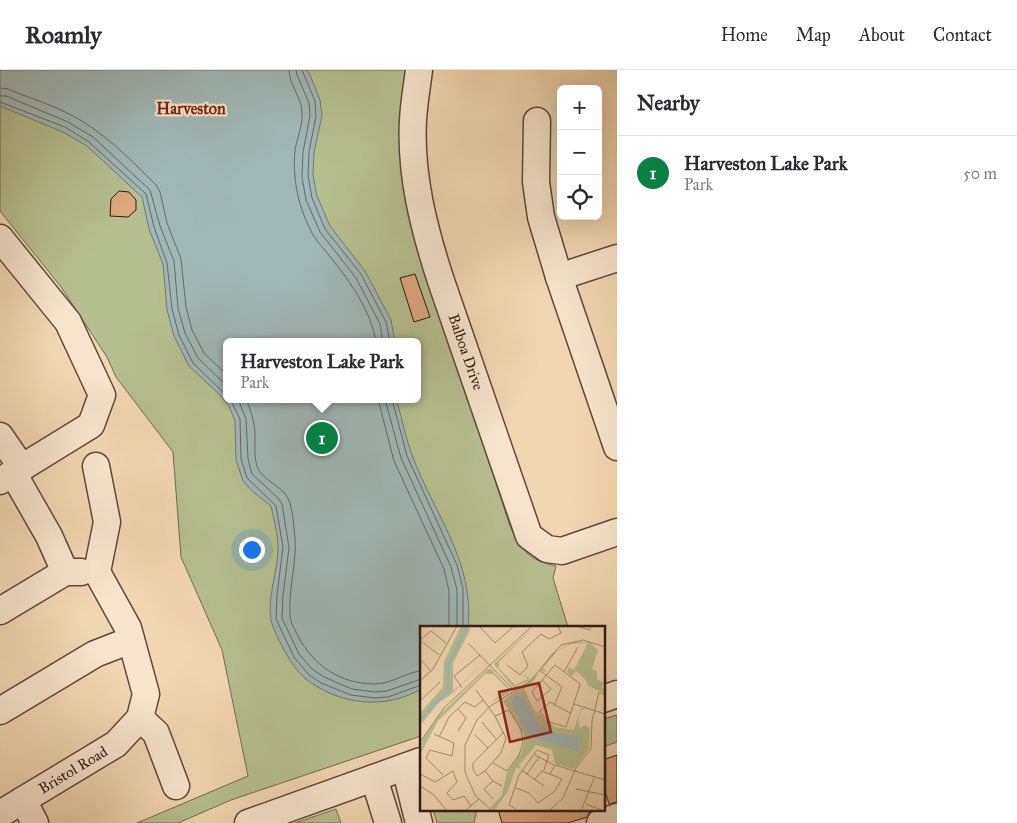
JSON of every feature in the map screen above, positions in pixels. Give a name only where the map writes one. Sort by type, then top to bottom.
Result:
[{"type":"street","name":"Balboa Drive","points":[[419,70],[413,120],[414,166],[420,208],[441,281],[529,536],[547,549],[562,551],[617,532]]},
{"type":"street","points":[[537,121],[535,155],[538,203],[545,233],[617,447]]},
{"type":"street","points":[[0,238],[68,322],[102,395],[91,425],[12,474]]},
{"type":"street","points":[[559,277],[617,258]]},
{"type":"street","points":[[0,436],[12,474],[48,536],[65,572]]},
{"type":"street","points":[[96,466],[107,522],[97,572],[128,628],[146,694],[140,718],[156,733],[176,786]]},
{"type":"street","points":[[0,611],[65,572],[97,572]]},
{"type":"street","points":[[0,711],[95,654],[131,640]]},
{"type":"street","points":[[604,699],[617,694]]},
{"type":"street","name":"Bristol Road","points":[[0,814],[116,744],[140,718]]},
{"type":"street","points":[[248,823],[413,764],[419,823]]},
{"type":"street","points":[[374,778],[388,823]]},
{"type":"street","points":[[23,800],[35,823]]},
{"type":"street","points":[[600,823],[617,818]]},
{"type":"green space","points":[[0,70],[405,70],[400,119],[402,166],[410,222],[510,526],[518,542],[527,553],[539,561],[556,566],[553,578],[568,626],[420,626],[420,736],[231,800],[178,823],[137,823],[248,776],[222,650],[181,557],[173,452],[116,377],[107,357],[61,287],[0,211]]},
{"type":"green space","points":[[617,715],[617,742],[604,747],[604,719]]},
{"type":"green space","points":[[336,809],[341,823],[295,823]]},
{"type":"green space","points":[[433,810],[477,810],[474,823],[437,823]]},
{"type":"water","points":[[0,70],[306,70],[310,75],[320,100],[322,116],[314,152],[313,175],[317,196],[330,226],[365,271],[391,320],[394,338],[223,338],[223,399],[189,366],[174,336],[167,310],[163,264],[149,229],[142,197],[87,146],[63,132],[0,106]]},
{"type":"water","points":[[227,403],[397,403],[412,455],[459,559],[468,603],[468,626],[420,626],[420,690],[407,696],[392,700],[362,702],[347,699],[319,688],[302,676],[293,665],[278,638],[271,620],[270,602],[278,548],[277,532],[271,506],[243,481],[236,460],[235,421]]},
{"type":"building","points":[[119,191],[129,192],[136,200],[136,210],[128,217],[110,216],[111,199]]},
{"type":"building","points":[[415,274],[430,317],[414,322],[400,278]]},
{"type":"building","points":[[617,755],[617,802],[609,804],[604,788],[604,760]]},
{"type":"building","points":[[498,810],[593,810],[587,817],[568,823],[502,823]]},
{"type":"place","name":"Harveston Lake Park","points":[[322,438]]},
{"type":"district","name":"Harveston","points":[[191,108]]}]
